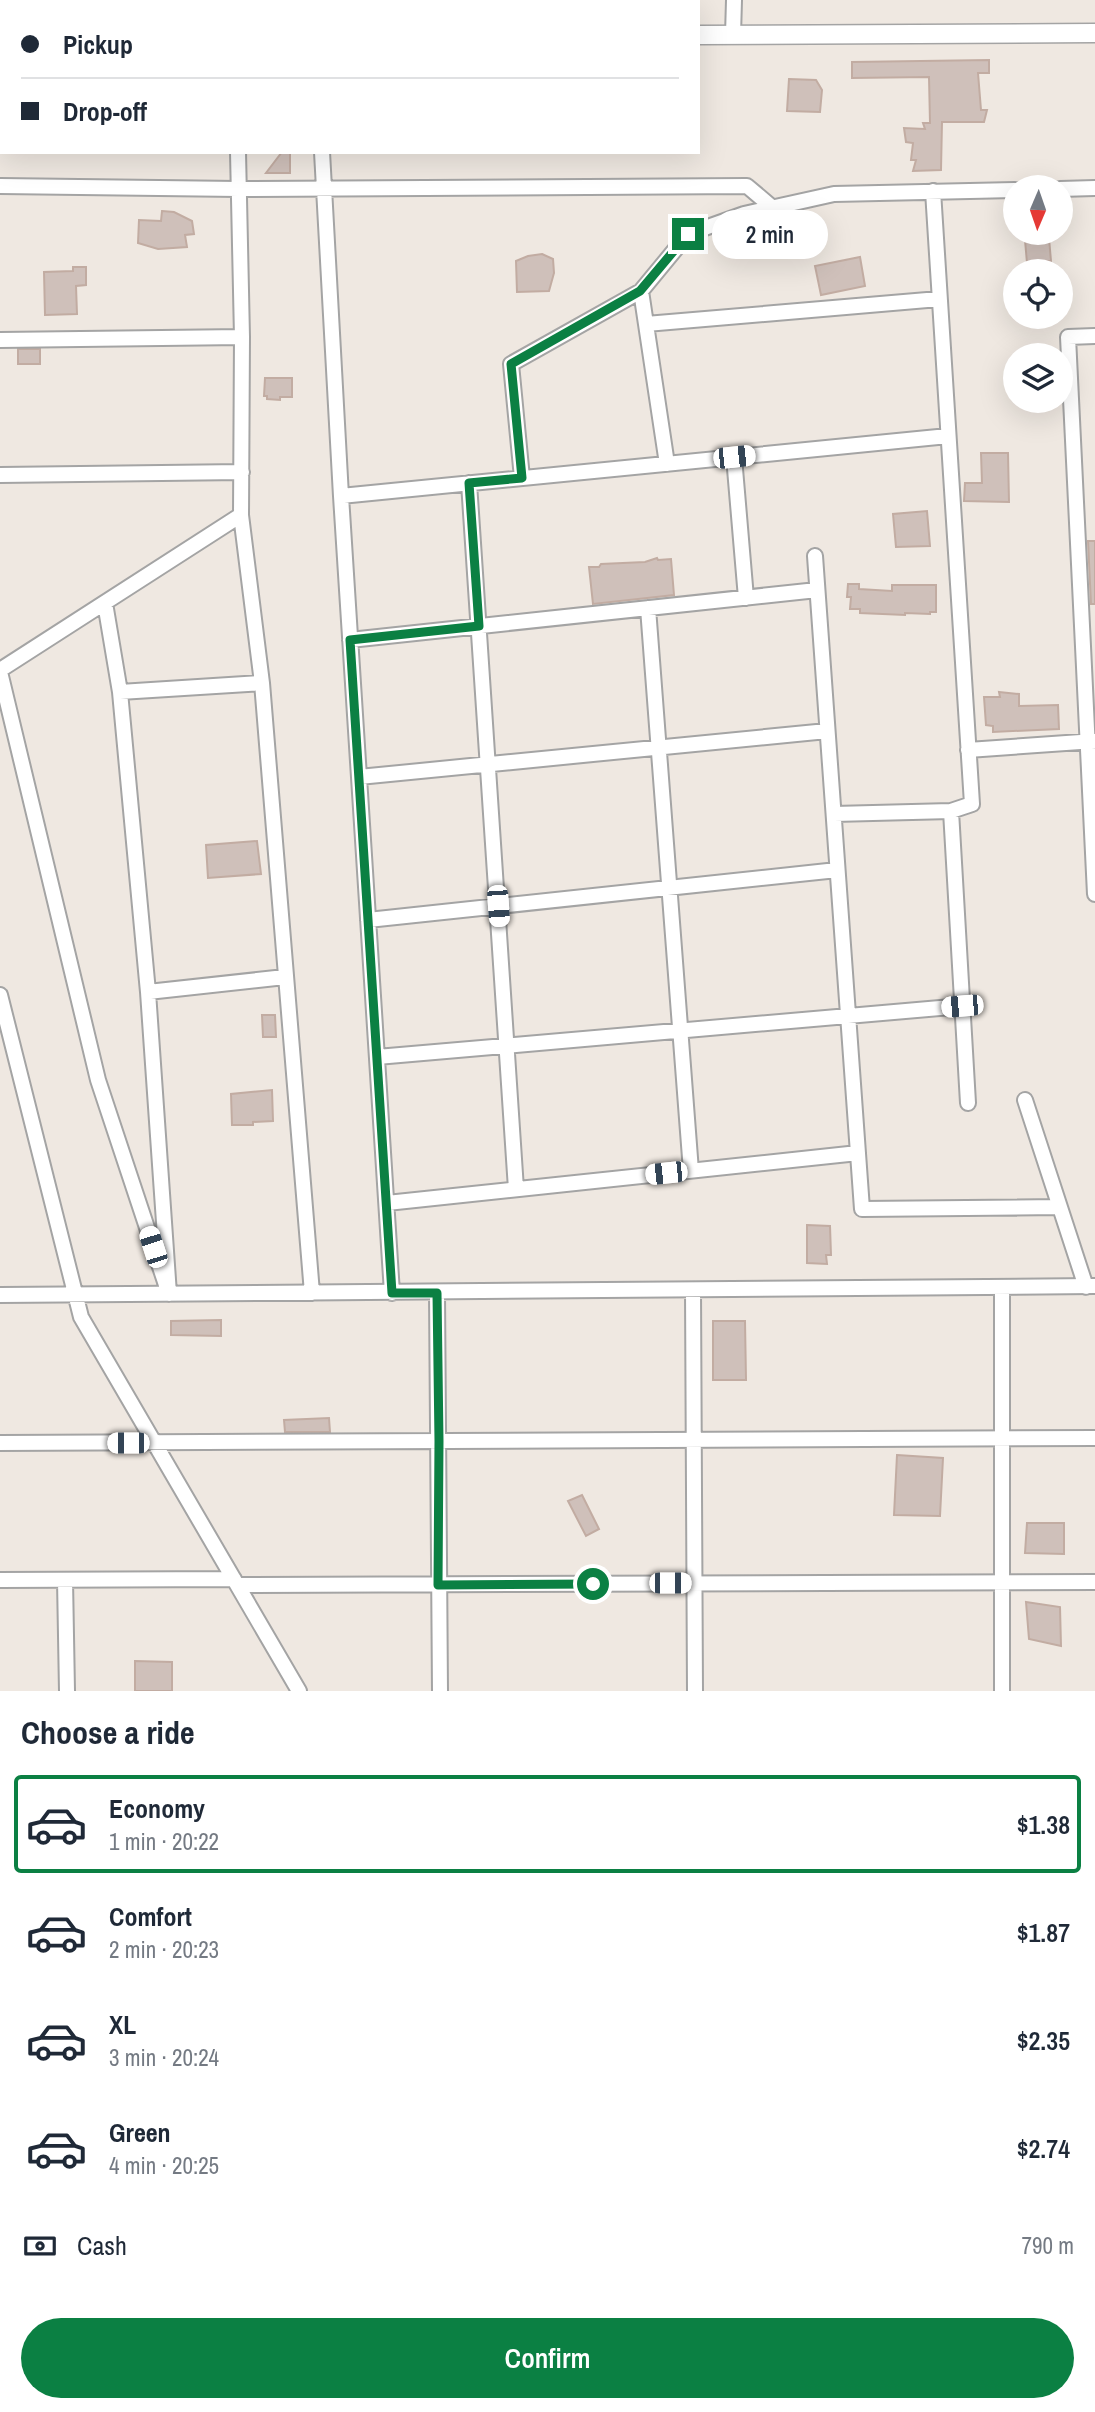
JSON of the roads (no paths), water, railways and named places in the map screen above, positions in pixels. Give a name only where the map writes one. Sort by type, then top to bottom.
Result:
[{"type":"street","points":[[733,34],[734,0]]},
{"type":"street","points":[[700,35],[1095,33]]},
{"type":"street","points":[[238,154],[242,337],[241,515],[262,683],[312,1293]]},
{"type":"street","points":[[322,154],[392,1293]]},
{"type":"street","points":[[0,186],[238,189],[747,186],[773,208]]},
{"type":"street","points":[[1073,189],[1095,188]]},
{"type":"street","points":[[522,478],[511,364],[640,291],[688,234],[744,214],[835,194],[1003,190]]},
{"type":"street","points":[[834,814],[951,811],[972,804],[933,191]]},
{"type":"street","points":[[640,291],[667,464]]},
{"type":"street","points":[[646,324],[939,299]]},
{"type":"street","points":[[1095,336],[1068,337],[1091,741],[1095,894]]},
{"type":"street","points":[[0,340],[242,337]]},
{"type":"street","points":[[341,496],[948,436]]},
{"type":"street","points":[[734,457],[746,598]]},
{"type":"street","points":[[0,475],[242,472]]},
{"type":"street","points":[[469,483],[516,1189]]},
{"type":"street","points":[[169,1294],[98,1080],[0,671],[241,515]]},
{"type":"street","points":[[815,556],[862,1209],[1060,1207]]},
{"type":"street","points":[[350,640],[817,590]]},
{"type":"street","points":[[105,603],[120,692],[148,992],[169,1294]]},
{"type":"street","points":[[648,608],[691,1171]]},
{"type":"street","points":[[120,692],[262,683]]},
{"type":"street","points":[[359,777],[827,731]]},
{"type":"street","points":[[968,750],[1091,741]]},
{"type":"street","points":[[951,811],[968,1103]]},
{"type":"street","points":[[368,920],[837,870]]},
{"type":"street","points":[[148,992],[285,977]]},
{"type":"street","points":[[0,995],[80,1317],[299,1691]]},
{"type":"street","points":[[377,1057],[962,1006]]},
{"type":"street","points":[[0,1295],[1091,1287],[1060,1207],[1025,1100]]},
{"type":"street","points":[[387,1203],[858,1153]]},
{"type":"street","points":[[1002,1287],[1002,1691]]},
{"type":"street","points":[[693,1290],[695,1691]]},
{"type":"street","points":[[437,1293],[440,1691]]},
{"type":"street","points":[[0,1443],[1095,1438]]},
{"type":"street","points":[[0,1580],[438,1585],[1095,1582]]},
{"type":"street","points":[[65,1580],[67,1691]]}]
